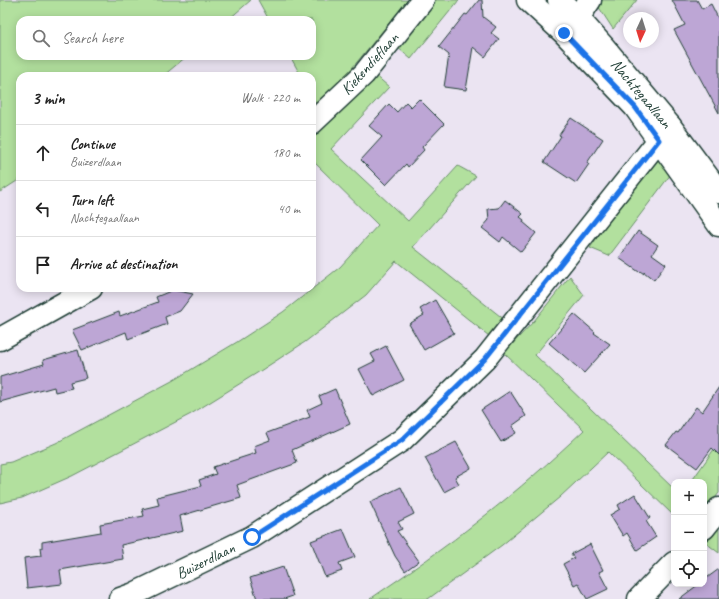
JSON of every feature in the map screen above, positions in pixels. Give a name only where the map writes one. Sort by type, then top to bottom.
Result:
[{"type":"street","name":"Kiekendieflaan","points":[[316,119],[364,74],[423,0]]},
{"type":"street","name":"Nachtegaallaan","points":[[528,0],[603,46],[664,133],[719,225]]},
{"type":"street","name":"Nachtegaallaan","points":[[559,0],[571,26]]},
{"type":"street","points":[[571,26],[590,0]]},
{"type":"street","name":"Nachtegaallaan","points":[[664,133],[719,192]]},
{"type":"street","name":"Buizerdlaan","points":[[120,599],[134,594],[252,537],[402,440],[485,359],[664,133]]},
{"type":"street","points":[[0,339],[84,292]]},
{"type":"street","points":[[707,524],[719,509]]},
{"type":"street","points":[[639,599],[671,566]]},
{"type":"green space","points":[[0,0],[251,0],[233,16],[16,16],[16,60],[182,60],[168,72],[16,72],[16,182],[0,192]]},
{"type":"green space","points":[[258,0],[408,0],[334,90],[317,105],[316,72],[299,72],[292,60],[316,60],[316,16],[267,16]]},
{"type":"green space","points":[[435,0],[459,0],[411,59],[397,47]]},
{"type":"green space","points":[[601,0],[637,0],[627,12],[623,12],[623,17],[613,29],[598,6]]},
{"type":"green space","points":[[374,74],[389,87],[331,149],[408,221],[458,166],[476,176],[413,247],[505,320],[489,336],[396,261],[366,295],[305,342],[191,414],[72,476],[22,498],[0,503],[0,464],[11,462],[56,443],[172,381],[237,342],[283,312],[308,292],[316,292],[316,286],[340,267],[378,225],[316,164],[316,134],[349,104]]},
{"type":"green space","points":[[660,155],[671,174],[609,256],[590,248],[625,196]]},
{"type":"green space","points":[[570,276],[584,295],[535,355],[671,486],[671,513],[608,452],[560,497],[502,545],[428,599],[370,599],[427,560],[468,529],[547,464],[584,430],[504,353],[534,321]]},
{"type":"green space","points":[[719,442],[719,493],[707,508],[707,479],[693,479]]},
{"type":"green space","points":[[719,526],[719,553],[707,544]]},
{"type":"building","points":[[479,0],[482,0],[483,17],[496,27],[491,33],[499,39],[485,57],[473,47],[466,90],[444,87],[449,55],[439,47],[465,14],[467,15]]},
{"type":"building","points":[[672,0],[697,0],[702,9],[711,4],[719,20],[719,113],[674,30],[685,25]]},
{"type":"building","points":[[419,99],[444,124],[422,147],[424,150],[408,167],[406,164],[386,185],[361,160],[382,137],[369,126],[389,104],[397,112],[406,102],[411,107]]},
{"type":"building","points":[[571,118],[603,139],[576,183],[544,162],[561,136],[559,135]]},
{"type":"building","points":[[505,200],[523,214],[520,217],[524,220],[523,222],[536,233],[521,252],[503,237],[500,242],[482,228],[489,220],[488,209],[499,208]]},
{"type":"building","points":[[638,231],[658,245],[652,254],[666,264],[654,280],[644,272],[644,274],[640,271],[639,272],[619,258]]},
{"type":"building","points":[[168,292],[193,294],[180,311],[165,317],[167,324],[128,339],[126,332],[82,350],[72,330],[119,312],[120,316],[158,302],[156,297]]},
{"type":"building","points":[[435,300],[454,333],[424,350],[409,324],[424,315],[420,309]]},
{"type":"building","points":[[574,314],[595,332],[594,333],[610,344],[584,373],[549,343]]},
{"type":"building","points":[[386,346],[404,380],[373,396],[359,369],[375,361],[371,354]]},
{"type":"building","points":[[78,350],[86,378],[70,382],[72,388],[55,392],[54,387],[0,402],[0,377],[44,364],[43,360]]},
{"type":"building","points":[[719,387],[719,455],[712,448],[697,468],[666,445],[676,432],[678,433],[696,407],[702,412]]},
{"type":"building","points":[[335,389],[350,424],[292,450],[297,463],[237,485],[241,498],[180,516],[183,531],[121,545],[123,559],[60,570],[62,584],[27,588],[24,558],[41,556],[40,548],[42,548],[42,542],[101,532],[100,524],[144,516],[142,509],[159,505],[157,497],[201,486],[199,480],[216,474],[213,467],[256,453],[254,446],[270,440],[267,433],[310,417],[307,410],[322,403],[319,396]]},
{"type":"building","points":[[510,391],[526,416],[512,426],[516,433],[501,442],[481,410]]},
{"type":"building","points":[[456,442],[471,468],[455,477],[459,484],[444,492],[425,458]]},
{"type":"building","points":[[401,487],[414,514],[398,522],[402,529],[397,531],[419,561],[405,571],[395,556],[370,502]]},
{"type":"building","points":[[635,494],[650,518],[646,521],[656,537],[637,550],[627,533],[623,536],[610,515],[620,509],[618,505]]},
{"type":"building","points":[[343,529],[355,557],[339,563],[342,571],[325,577],[311,541]]},
{"type":"building","points":[[590,544],[603,570],[599,572],[608,589],[587,599],[578,583],[574,585],[563,564],[574,558],[571,554]]},
{"type":"building","points":[[283,567],[293,596],[284,599],[257,599],[250,578]]},
{"type":"building","points":[[719,569],[719,599],[679,599],[695,587],[707,587],[707,578]]},
{"type":"route","points":[[252,537],[402,440],[485,359],[659,140],[635,107],[564,33]]}]
